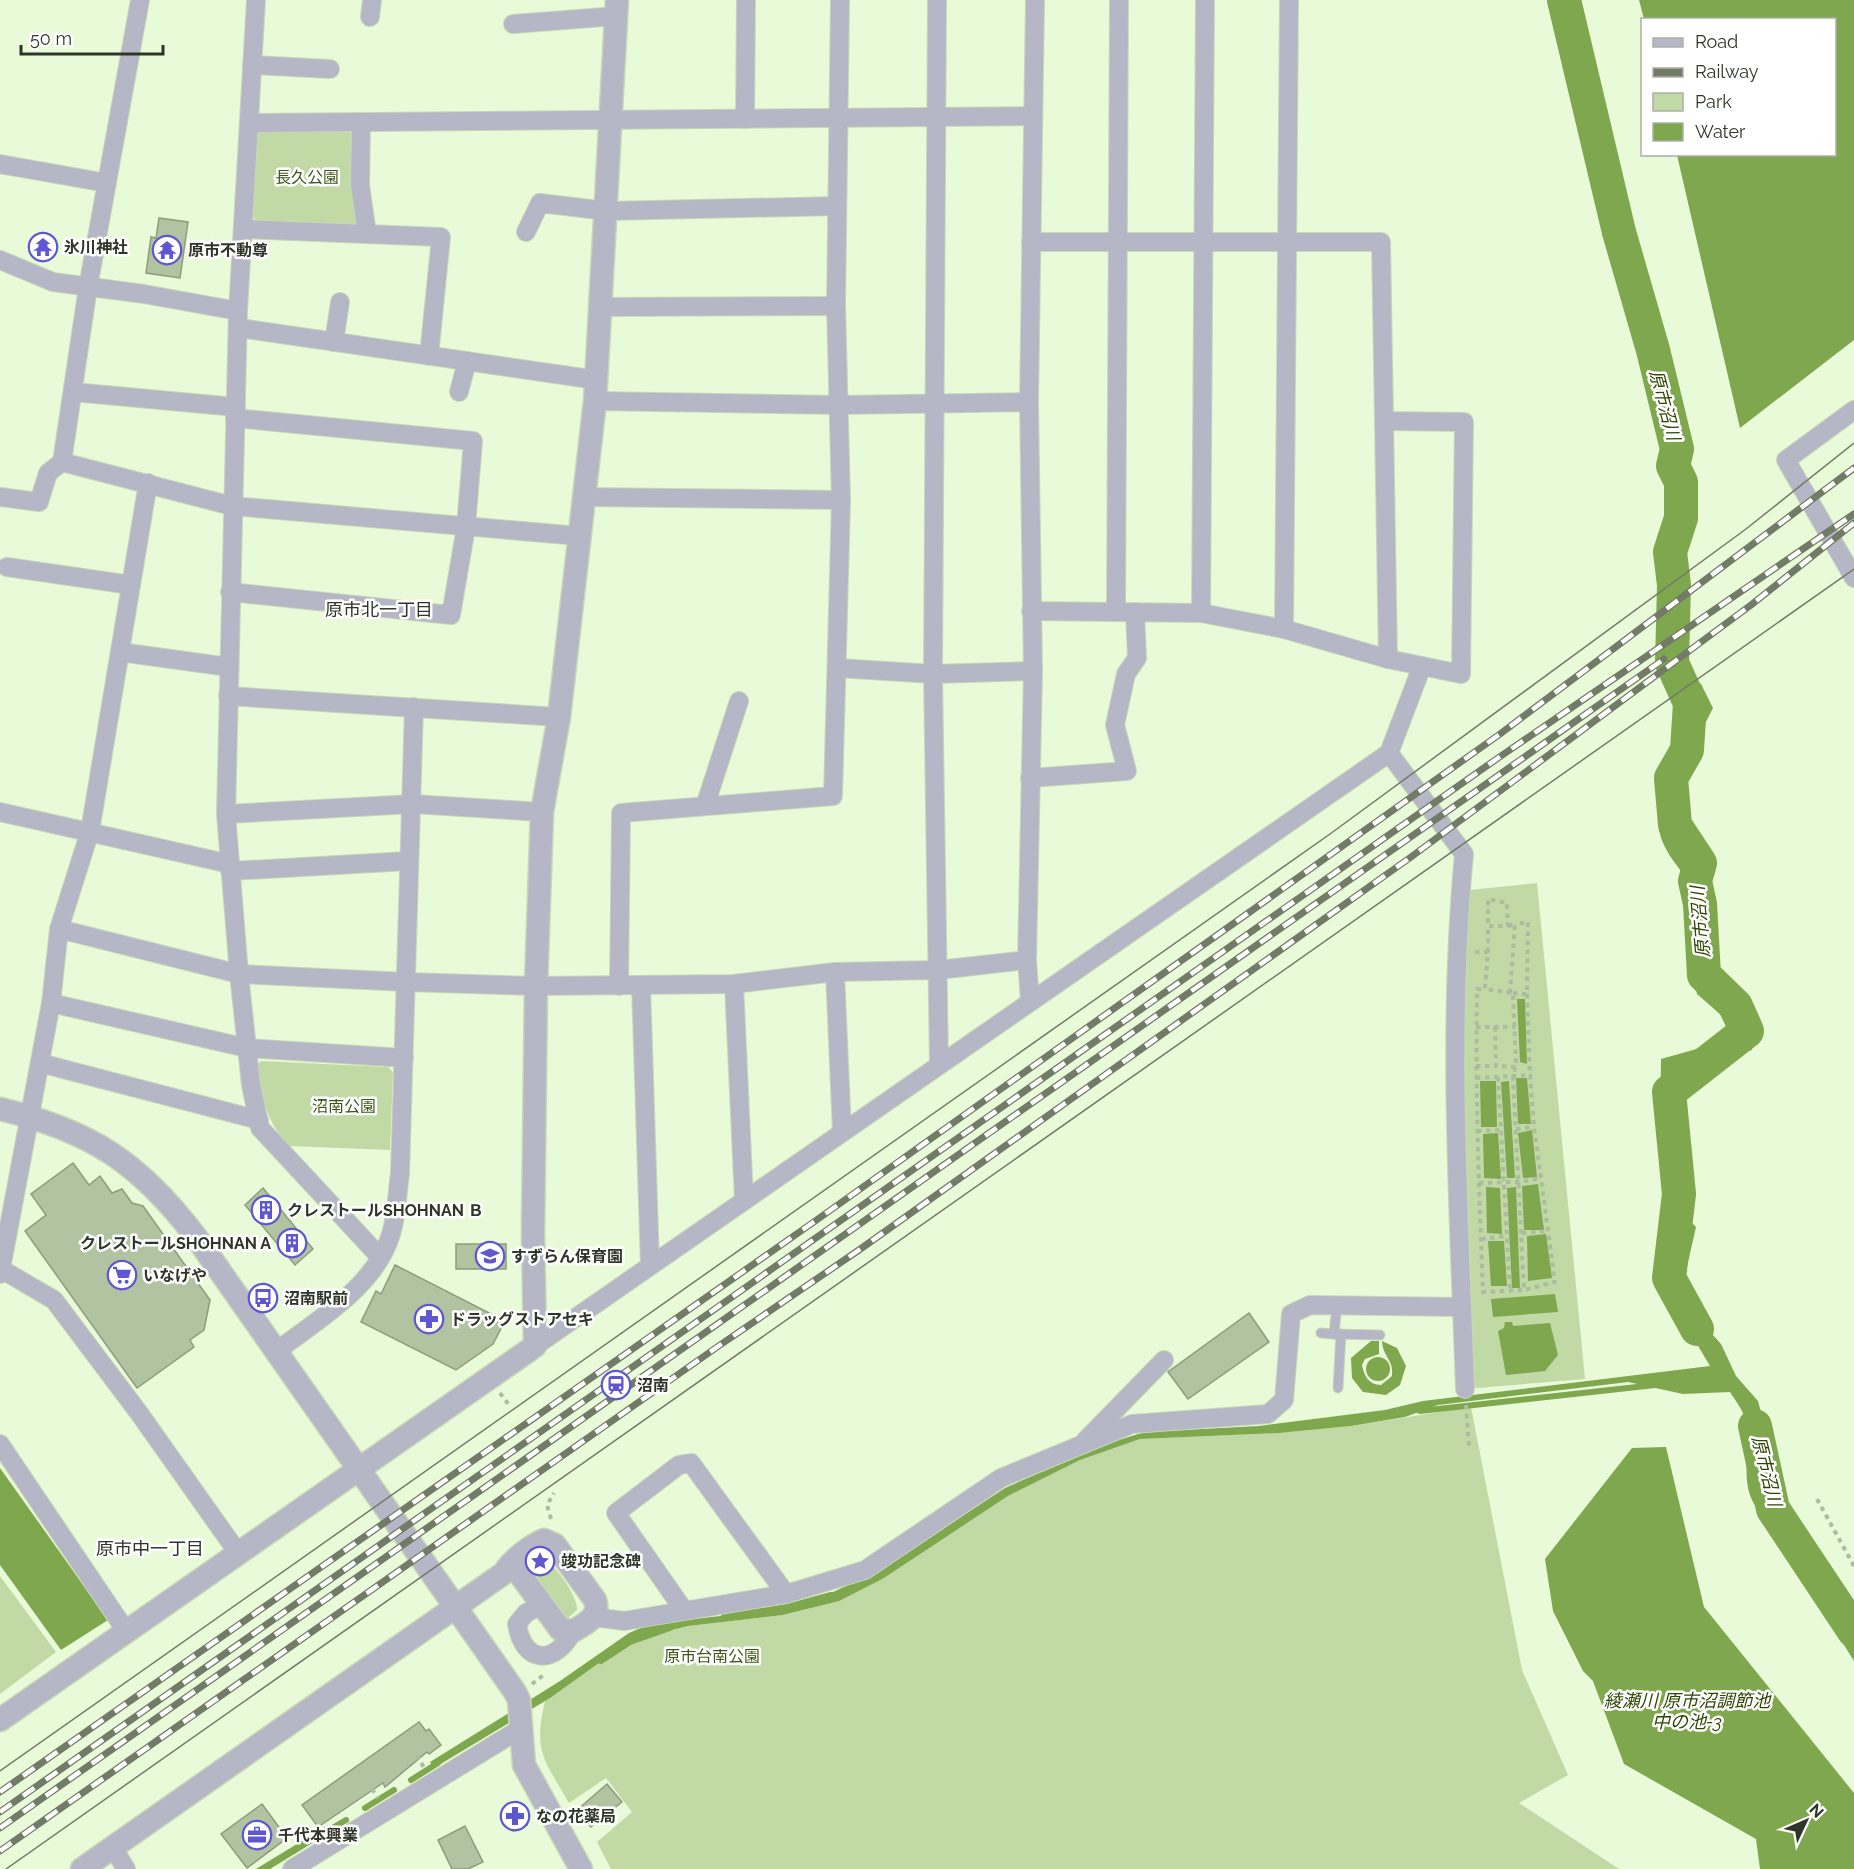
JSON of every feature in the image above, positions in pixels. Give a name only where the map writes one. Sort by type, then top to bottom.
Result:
[{"type":"street","points":[[0,497],[39,502],[48,473],[62,462],[88,287],[140,0]]},
{"type":"street","points":[[256,0],[238,320],[228,696],[226,814],[239,974],[247,1048],[260,1128],[380,1257]]},
{"type":"street","points":[[745,119],[746,0]]},
{"type":"street","points":[[620,986],[621,813],[833,796],[841,500],[836,306],[840,0]]},
{"type":"street","points":[[937,0],[933,674],[939,1065]]},
{"type":"street","points":[[1030,1001],[1027,960],[1033,671],[1029,402],[1035,0]]},
{"type":"street","points":[[1116,612],[1119,0]]},
{"type":"street","points":[[1202,613],[1204,400],[1202,242],[1205,0]]},
{"type":"street","points":[[1284,629],[1289,243],[1289,0]]},
{"type":"street","points":[[513,24],[617,8],[596,391],[559,717],[542,812],[536,986],[533,1233],[535,1346]]},
{"type":"street","points":[[252,65],[330,69]]},
{"type":"street","points":[[249,123],[361,124],[1032,116]]},
{"type":"street","points":[[361,124],[360,185],[367,234]]},
{"type":"street","points":[[0,164],[107,183]]},
{"type":"street","points":[[526,232],[540,203],[607,211],[837,206]]},
{"type":"street","points":[[243,229],[441,237],[429,356]]},
{"type":"street","points":[[1031,242],[1382,242],[1388,659]]},
{"type":"street","points":[[0,260],[53,282],[88,287],[334,342],[467,362],[596,391],[839,405],[1029,402]]},
{"type":"street","points":[[334,342],[340,302]]},
{"type":"street","points":[[601,307],[836,306]]},
{"type":"street","points":[[459,392],[467,362]]},
{"type":"street","points":[[73,392],[473,441],[466,527],[451,615],[230,592]]},
{"type":"street","points":[[1854,410],[1786,460],[1854,578]]},
{"type":"street","points":[[1031,611],[1202,613],[1284,629],[1388,659],[1461,674],[1464,422],[1384,421]]},
{"type":"street","points":[[62,462],[232,506],[579,536]]},
{"type":"street","points":[[148,483],[90,831],[59,929],[51,1003],[1,1271],[54,1300],[139,1413],[238,1553]]},
{"type":"street","points":[[584,497],[841,500]]},
{"type":"street","points":[[7,567],[131,585]]},
{"type":"street","points":[[1030,778],[1127,771],[1115,725],[1126,674],[1137,658],[1135,612]]},
{"type":"street","points":[[120,652],[229,667]]},
{"type":"street","points":[[0,1720],[358,1468],[1389,753],[1422,666]]},
{"type":"street","points":[[838,668],[933,674],[1033,671]]},
{"type":"street","points":[[228,696],[559,717]]},
{"type":"street","points":[[705,806],[739,701]]},
{"type":"street","points":[[276,1351],[338,1304],[365,1277],[380,1257],[391,1234],[400,1174],[407,982],[408,861],[413,804],[414,708]]},
{"type":"street","points":[[1389,753],[1464,854],[1456,952],[1456,1131],[1465,1389]]},
{"type":"street","points":[[226,814],[413,804],[542,812]]},
{"type":"street","points":[[0,812],[90,831],[230,867],[408,861]]},
{"type":"street","points":[[59,929],[239,974],[407,982],[536,986],[734,984],[835,972],[938,970],[1027,960]]},
{"type":"street","points":[[835,972],[842,1132]]},
{"type":"street","points":[[734,984],[744,1200]]},
{"type":"street","points":[[641,985],[650,1265]]},
{"type":"street","points":[[51,1003],[247,1048],[404,1058]]},
{"type":"street","points":[[40,1063],[259,1120]]},
{"type":"street","points":[[0,1108],[31,1116],[68,1130],[129,1164],[151,1183],[196,1237],[516,1692],[519,1700],[524,1765],[584,1867]]},
{"type":"street","points":[[594,1617],[624,1621],[683,1609],[786,1594],[865,1569],[1001,1478],[1132,1424],[1268,1414],[1284,1400],[1291,1314],[1310,1305],[1462,1307]]},
{"type":"street","points":[[1080,1447],[1164,1360]]},
{"type":"street","points":[[0,1444],[126,1631]]},
{"type":"street","points":[[683,1609],[616,1514],[679,1465],[692,1462],[786,1594]]},
{"type":"street","points":[[82,1869],[514,1569],[539,1542],[544,1540],[555,1545],[597,1606],[594,1617],[573,1631],[568,1641],[547,1656],[536,1656],[527,1650],[519,1637],[517,1624],[526,1613],[541,1605]]},
{"type":"street","points":[[514,1569],[560,1629],[573,1631]]},
{"type":"street","points":[[292,1869],[520,1729]]},
{"type":"street","points":[[113,1848],[126,1869]]},
{"type":"lane","points":[[1337,1305],[1338,1388]]},
{"type":"lane","points":[[1321,1333],[1380,1335]]},
{"type":"path","points":[[1485,989],[1488,899],[1507,903],[1508,926]]},
{"type":"path","points":[[1488,926],[1508,926],[1528,922],[1527,994],[1534,1127],[1556,1282],[1524,1290],[1484,1292],[1477,1131],[1477,989],[1527,994]]},
{"type":"path","points":[[1515,924],[1512,993],[1516,1067],[1513,1077],[1524,1290]]},
{"type":"path","points":[[1456,952],[1488,952]]},
{"type":"path","points":[[1476,1027],[1515,1027]]},
{"type":"path","points":[[1495,1027],[1496,1066]]},
{"type":"path","points":[[1476,1066],[1516,1067]]},
{"type":"path","points":[[1476,1078],[1530,1075]]},
{"type":"path","points":[[1498,1077],[1510,1291]]},
{"type":"path","points":[[1516,1130],[1534,1127]]},
{"type":"path","points":[[1477,1131],[1500,1130]]},
{"type":"path","points":[[1479,1183],[1519,1182],[1541,1178]]},
{"type":"path","points":[[1521,1233],[1548,1231]]},
{"type":"path","points":[[1481,1239],[1506,1236]]},
{"type":"path","points":[[490,1399],[507,1387]]},
{"type":"path","points":[[500,1392],[509,1405]]},
{"type":"path","points":[[1467,1417],[1469,1446]]},
{"type":"path","points":[[551,1519],[547,1505],[554,1493]]},
{"type":"path","points":[[1817,1499],[1854,1566]]},
{"type":"path","points":[[543,1521],[551,1519],[559,1521]]},
{"type":"green space","name":"長久公園","points":[[262,127],[350,132],[355,141],[359,218],[355,225],[258,222],[253,217],[255,132]]},
{"type":"green space","points":[[1537,883],[1585,1379],[1465,1389],[1460,891]]},
{"type":"green space","name":"沼南公園","points":[[261,1061],[388,1067],[393,1072],[390,1150],[288,1146],[270,1119],[263,1099],[256,1067]]},
{"type":"green space","name":"原市台南公園","points":[[1471,1407],[1522,1670],[1568,1775],[1519,1803],[1619,1869],[611,1869],[597,1842],[632,1812],[606,1778],[569,1803],[543,1755],[540,1733],[545,1701],[631,1640],[688,1626],[783,1615],[808,1609],[884,1578],[1008,1496],[1080,1460],[1140,1439],[1279,1433],[1351,1426]]},
{"type":"green space","points":[[537,1556],[550,1563],[569,1587],[577,1610],[566,1620],[527,1570],[529,1561]]},
{"type":"green space","points":[[0,1576],[56,1652],[0,1694]]},
{"type":"water","points":[[1639,0],[1854,0],[1854,340],[1740,428],[1677,156],[1836,156],[1836,18],[1644,18]]},
{"type":"water","points":[[1678,668],[1701,684],[1713,708],[1665,802],[1676,848],[1710,889],[1716,928],[1706,949],[1710,986],[1717,998],[1746,1017],[1754,1036],[1752,1050],[1678,1076],[1676,1113],[1678,1191],[1683,1209],[1696,1227],[1683,1284],[1696,1316],[1721,1344],[1736,1376],[1758,1401],[1767,1436],[1768,1464],[1760,1486],[1780,1499],[1802,1526],[1805,1543],[1830,1606],[1854,1643],[1854,1661],[1798,1571],[1782,1527],[1766,1517],[1755,1506],[1747,1480],[1745,1420],[1730,1392],[1683,1394],[1628,1382],[1438,1405],[1405,1417],[1351,1426],[1279,1433],[1140,1439],[1080,1460],[1008,1496],[884,1578],[839,1601],[783,1615],[688,1626],[631,1640],[550,1698],[434,1768],[430,1762],[560,1681],[629,1633],[650,1624],[782,1609],[816,1600],[880,1570],[1005,1488],[1102,1445],[1145,1432],[1259,1426],[1385,1410],[1423,1401],[1710,1366],[1672,1302],[1677,1228],[1668,1208],[1660,1121],[1661,1059],[1732,1039],[1720,1014],[1697,994],[1688,946],[1692,885],[1674,862],[1659,831],[1660,796],[1665,778],[1694,712],[1671,679]]},
{"type":"water","points":[[1517,999],[1525,999],[1527,1064],[1520,1062]]},
{"type":"water","points":[[1516,1078],[1527,1078],[1531,1124],[1518,1124]]},
{"type":"water","points":[[1480,1081],[1496,1081],[1497,1127],[1481,1127]]},
{"type":"water","points":[[1509,1081],[1515,1178],[1507,1178],[1501,1082]]},
{"type":"water","points":[[1532,1130],[1537,1177],[1523,1178],[1518,1133]]},
{"type":"water","points":[[1498,1133],[1501,1179],[1484,1178],[1483,1134]]},
{"type":"water","points":[[1538,1184],[1544,1230],[1524,1230],[1522,1186]]},
{"type":"water","points":[[1486,1187],[1500,1188],[1502,1234],[1487,1233]]},
{"type":"water","points":[[1516,1187],[1520,1288],[1512,1288],[1507,1188]]},
{"type":"water","points":[[1546,1234],[1552,1278],[1528,1281],[1527,1236]]},
{"type":"water","points":[[1488,1241],[1504,1241],[1507,1286],[1491,1286]]},
{"type":"water","points":[[1555,1294],[1558,1312],[1493,1317],[1491,1299]]},
{"type":"water","points":[[1505,1322],[1512,1322],[1513,1326],[1550,1323],[1558,1355],[1545,1371],[1506,1375],[1498,1331],[1504,1328]]},
{"type":"water","points":[[1371,1341],[1379,1341],[1379,1354],[1365,1359],[1362,1365],[1370,1382],[1381,1385],[1392,1376],[1382,1341],[1397,1348],[1406,1366],[1400,1385],[1386,1395],[1363,1392],[1352,1378],[1351,1358]]},
{"type":"water","points":[[1378,1357],[1387,1360],[1390,1369],[1387,1378],[1378,1381],[1369,1378],[1366,1369],[1369,1360]]},
{"type":"water","name":"綾瀬川 原市沼調節池 中の池-3","points":[[1666,1447],[1704,1607],[1854,1793],[1854,1869],[1760,1869],[1756,1839],[1624,1764],[1593,1681],[1583,1671],[1553,1611],[1545,1559],[1632,1448]]},
{"type":"water","points":[[0,1468],[108,1620],[61,1650],[0,1565]]},
{"type":"water","points":[[328,1825],[332,1831],[270,1869],[256,1869]]},
{"type":"building","points":[[159,218],[188,222],[180,278],[146,273],[151,237],[156,238]]},
{"type":"building","points":[[73,1163],[89,1185],[100,1176],[112,1193],[122,1189],[132,1203],[143,1206],[210,1300],[204,1330],[190,1340],[194,1347],[137,1388],[25,1231],[46,1215],[31,1194]]},
{"type":"building","points":[[263,1188],[313,1249],[295,1265],[245,1205]]},
{"type":"building","points":[[456,1244],[506,1244],[506,1269],[456,1269]]},
{"type":"building","points":[[395,1265],[505,1321],[493,1344],[456,1370],[361,1322],[376,1291],[381,1294]]},
{"type":"building","points":[[1249,1313],[1269,1342],[1188,1399],[1168,1372]]},
{"type":"building","points":[[419,1722],[426,1731],[429,1729],[441,1745],[429,1754],[427,1752],[385,1787],[383,1783],[318,1827],[302,1805]]},
{"type":"building","points":[[607,1784],[622,1802],[591,1827],[577,1810]]},
{"type":"building","points":[[517,1802],[527,1825],[513,1831],[503,1809]]},
{"type":"building","points":[[262,1804],[287,1838],[247,1868],[221,1834]]},
{"type":"building","points":[[465,1826],[483,1862],[468,1869],[452,1869],[438,1840]]},
{"type":"waterway","name":"原市沼川","points":[[1564,0],[1619,232],[1653,350],[1677,449],[1673,466],[1681,482],[1681,518],[1670,552],[1674,585],[1672,663],[1690,703],[1687,750],[1671,778],[1675,825],[1700,863],[1695,881],[1700,904],[1704,975],[1736,1006],[1747,1031],[1669,1092],[1679,1194],[1669,1278],[1697,1329]]},
{"type":"waterway","points":[[1420,1411],[1655,1385]]},
{"type":"waterway","name":"原市沼川","points":[[1755,1426],[1773,1509],[1854,1631]]},
{"type":"waterway","points":[[724,1616],[787,1607],[831,1595]]},
{"type":"waterway","points":[[601,1661],[630,1642],[670,1628]]},
{"type":"waterway","points":[[411,1780],[438,1763]]},
{"type":"waterway","points":[[365,1808],[394,1790]]},
{"type":"waterway","points":[[324,1833],[346,1820]]},
{"type":"tram line","points":[[0,1771],[1330,834],[1746,529],[1854,443]]},
{"type":"tram line","points":[[6,1869],[1854,569]]},
{"type":"railway","points":[[0,1792],[818,1219],[1500,734],[1854,468]]},
{"type":"railway","points":[[0,1812],[1498,758],[1854,514]]},
{"type":"railway","points":[[0,1851],[720,1345],[859,1250],[1411,857],[1751,605],[1854,523]]},
{"type":"railway","points":[[0,1828],[1664,659]]},
{"type":"place","name":"氷川神社","points":[[43,247]]},
{"type":"place","name":"原市不動尊","points":[[167,250]]},
{"type":"place","name":"クレストールSHOHNAN Ｂ","points":[[266,1210]]},
{"type":"place","name":"クレストールSHOHNAN A","points":[[292,1243]]},
{"type":"place","name":"すずらん保育園","points":[[490,1256]]},
{"type":"place","name":"いなげや","points":[[122,1275]]},
{"type":"place","name":"沼南駅前","points":[[263,1298]]},
{"type":"place","name":"ドラッグストアセキ","points":[[429,1319]]},
{"type":"place","name":"沼南","points":[[616,1385]]},
{"type":"place","name":"竣功記念碑","points":[[540,1561]]},
{"type":"place","name":"なの花薬局","points":[[515,1816]]},
{"type":"place","name":"千代本興業","points":[[257,1835]]},
{"type":"district","name":"原市北一丁目","points":[[379,609]]},
{"type":"district","name":"原市中一丁目","points":[[150,1548]]}]
